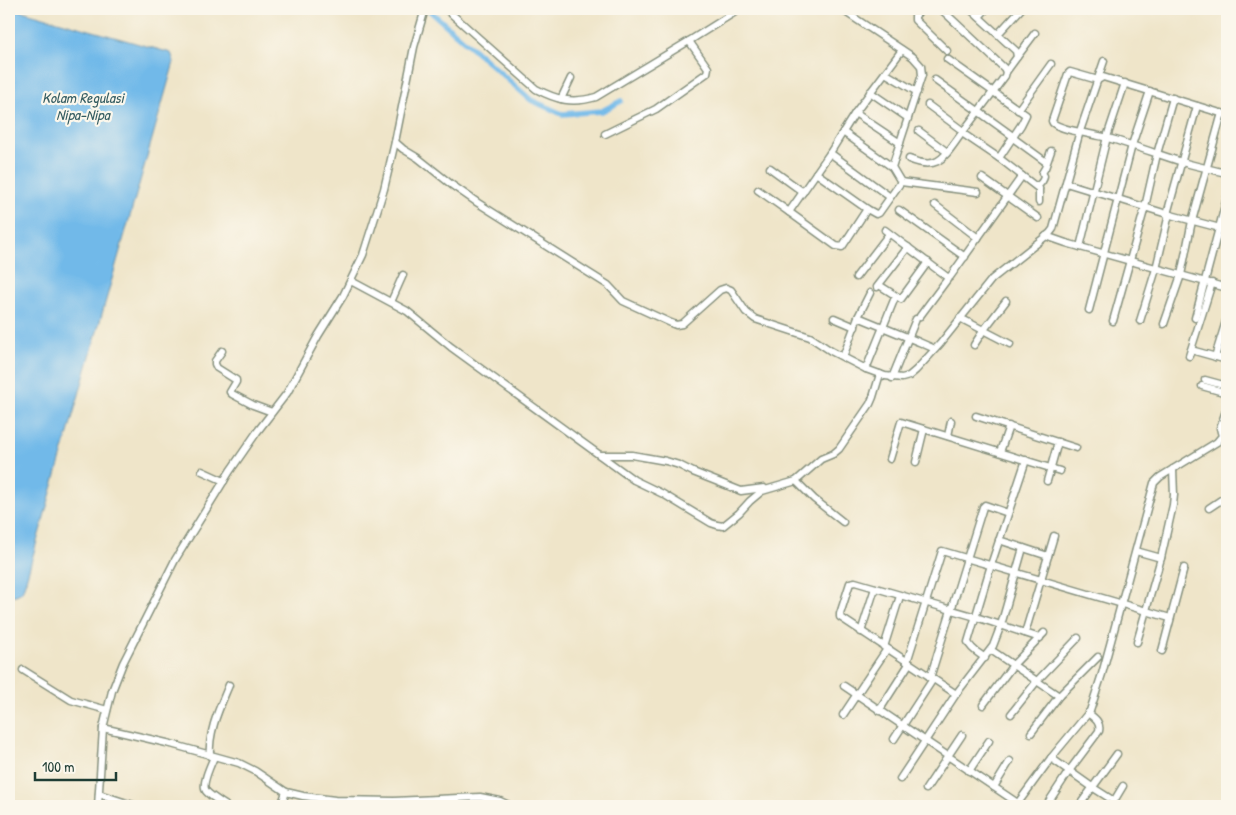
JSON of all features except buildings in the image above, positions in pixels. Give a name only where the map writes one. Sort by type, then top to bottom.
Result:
[{"type":"street","points":[[98,806],[103,728],[112,691],[124,663],[172,564],[224,481],[257,432],[287,393],[318,336],[343,296],[362,255],[384,189],[414,47],[425,9]]},
{"type":"street","points":[[446,9],[536,89],[548,95],[570,101],[583,101],[596,97],[740,9]]},
{"type":"street","points":[[841,9],[902,50],[921,66],[922,75],[892,167]]},
{"type":"street","points":[[921,9],[915,16],[915,20],[947,51]]},
{"type":"street","points":[[940,9],[1004,68],[1006,72]]},
{"type":"street","points":[[970,9],[1016,51],[1017,57]]},
{"type":"street","points":[[979,17],[986,9]]},
{"type":"street","points":[[998,34],[1021,9]]},
{"type":"street","points":[[909,159],[924,164],[933,164],[940,161],[1005,76],[1035,33]]},
{"type":"street","points":[[605,134],[656,109],[707,73],[708,68],[689,41]]},
{"type":"street","points":[[789,212],[855,113],[902,50]]},
{"type":"street","points":[[947,59],[1026,116],[999,158]]},
{"type":"street","points":[[395,142],[478,203],[608,285],[623,301],[671,324],[679,325],[685,322],[720,290],[726,288],[731,290],[750,316],[810,337],[831,351],[866,369],[892,378],[902,378],[910,376],[940,344],[992,279],[1046,236],[1053,227],[1080,131],[1104,61]]},
{"type":"street","points":[[1018,110],[1050,64]]},
{"type":"street","points":[[1164,324],[1181,275],[1192,221],[1206,168],[1224,114],[1104,77],[1098,80],[1073,72],[1068,74],[1052,123],[1056,126],[1107,137],[1182,162],[1206,168],[1227,173]]},
{"type":"street","points":[[885,73],[917,92]]},
{"type":"street","points":[[561,99],[571,78]]},
{"type":"street","points":[[935,80],[1046,162]]},
{"type":"street","points":[[1080,247],[1107,137],[1125,83]]},
{"type":"street","points":[[1089,310],[1132,145],[1150,91]]},
{"type":"street","points":[[870,92],[908,118]]},
{"type":"street","points":[[1113,321],[1145,207],[1172,98]]},
{"type":"street","points":[[928,105],[1039,189]]},
{"type":"street","points":[[1140,321],[1156,268],[1168,214],[1198,106]]},
{"type":"street","points":[[855,113],[900,143]]},
{"type":"street","points":[[919,130],[948,152]]},
{"type":"street","points":[[843,132],[892,167],[901,182]]},
{"type":"street","points":[[1039,202],[1038,185],[1044,178],[1042,173],[1051,151]]},
{"type":"street","points":[[830,153],[890,197]]},
{"type":"street","points":[[770,168],[803,192]]},
{"type":"street","points":[[816,173],[874,213],[879,213],[901,182]]},
{"type":"street","points":[[892,378],[908,337],[918,318],[952,275],[1022,176]]},
{"type":"street","points":[[982,178],[1038,218]]},
{"type":"street","points":[[901,182],[978,192]]},
{"type":"street","points":[[1066,183],[1220,228]]},
{"type":"street","points":[[758,190],[836,246],[842,247],[867,209]]},
{"type":"street","points":[[1227,198],[1209,282],[1190,353],[1227,360]]},
{"type":"street","points":[[936,205],[978,238]]},
{"type":"street","points":[[899,210],[965,257]]},
{"type":"street","points":[[1227,219],[1224,229],[1227,230]]},
{"type":"street","points":[[856,277],[887,232],[949,277]]},
{"type":"street","points":[[1046,236],[1227,288]]},
{"type":"street","points":[[908,247],[878,286],[901,298],[928,262]]},
{"type":"street","points":[[391,302],[403,275]]},
{"type":"street","points":[[351,281],[406,311],[451,347],[634,480],[663,494],[717,525],[723,526],[730,521],[758,494],[767,488]]},
{"type":"street","points":[[1195,318],[1209,282]]},
{"type":"street","points":[[842,357],[870,293]]},
{"type":"street","points":[[866,369],[894,300]]},
{"type":"street","points":[[974,345],[983,330],[1006,301]]},
{"type":"street","points":[[858,317],[935,349]]},
{"type":"street","points":[[834,318],[854,327]]},
{"type":"street","points":[[960,318],[1010,344]]},
{"type":"street","points":[[1215,357],[1227,318]]},
{"type":"street","points":[[222,351],[215,364],[217,368],[236,380],[230,392],[253,405],[272,412]]},
{"type":"street","points":[[600,455],[632,455],[666,461],[741,491],[767,488],[796,481],[821,459],[833,454],[842,445],[874,397],[880,374]]},
{"type":"street","points":[[1227,386],[1203,383],[1227,393]]},
{"type":"street","points":[[844,686],[1020,805],[1051,758],[1090,711],[1102,674],[1154,482],[1221,439],[1220,428],[1227,408]]},
{"type":"street","points":[[976,416],[1076,448]]},
{"type":"street","points":[[948,436],[951,421]]},
{"type":"street","points":[[890,459],[901,422],[1060,470]]},
{"type":"street","points":[[1000,452],[1009,426]]},
{"type":"street","points":[[916,462],[924,429]]},
{"type":"street","points":[[1047,481],[1058,442]]},
{"type":"street","points":[[985,658],[970,646],[968,642],[1026,460]]},
{"type":"street","points":[[1138,642],[1161,558],[1173,504],[1173,469]]},
{"type":"street","points":[[202,470],[224,481]]},
{"type":"street","points":[[796,481],[842,522]]},
{"type":"street","points":[[1209,508],[1227,496]]},
{"type":"street","points":[[894,738],[931,679],[966,558],[984,506],[1008,513]]},
{"type":"street","points":[[1025,633],[1054,536]]},
{"type":"street","points":[[999,540],[1048,556]]},
{"type":"street","points":[[900,779],[956,694],[991,650],[1001,625],[1023,548]]},
{"type":"street","points":[[880,711],[908,663],[942,551],[1170,618]]},
{"type":"street","points":[[1136,551],[1161,558]]},
{"type":"street","points":[[1162,651],[1184,568]]},
{"type":"street","points":[[956,694],[840,617],[850,583],[855,582],[1025,633],[1042,636],[1014,665],[983,705]]},
{"type":"street","points":[[861,632],[875,588]]},
{"type":"street","points":[[843,715],[857,696],[886,648],[900,596]]},
{"type":"street","points":[[1011,714],[1037,681],[1078,638]]},
{"type":"street","points":[[991,650],[1059,696]]},
{"type":"street","points":[[1031,733],[1059,696],[1098,657]]},
{"type":"street","points":[[24,670],[71,700],[107,710]]},
{"type":"street","points":[[225,805],[204,788],[212,756],[209,748],[212,732],[229,685]]},
{"type":"street","points":[[1046,806],[1100,729],[1099,723],[1088,714]]},
{"type":"street","points":[[103,728],[233,761],[246,766],[286,792],[317,799],[394,801],[480,797],[500,801],[511,806]]},
{"type":"street","points":[[926,790],[962,735]]},
{"type":"street","points":[[970,771],[989,741]]},
{"type":"street","points":[[1079,806],[1117,754]]},
{"type":"street","points":[[1051,758],[1092,787],[1112,804],[1123,786]]},
{"type":"street","points":[[994,787],[1010,760]]},
{"type":"street","points":[[281,806],[286,792]]},
{"type":"street","points":[[99,794],[136,806]]},
{"type":"water","name":"Kolam Regulasi Nipa-Nipa","points":[[9,9],[15,9],[171,53],[174,62],[26,580],[22,592],[9,596]]},
{"type":"waterway","points":[[430,11],[531,100],[562,114],[602,111],[621,101]]}]
